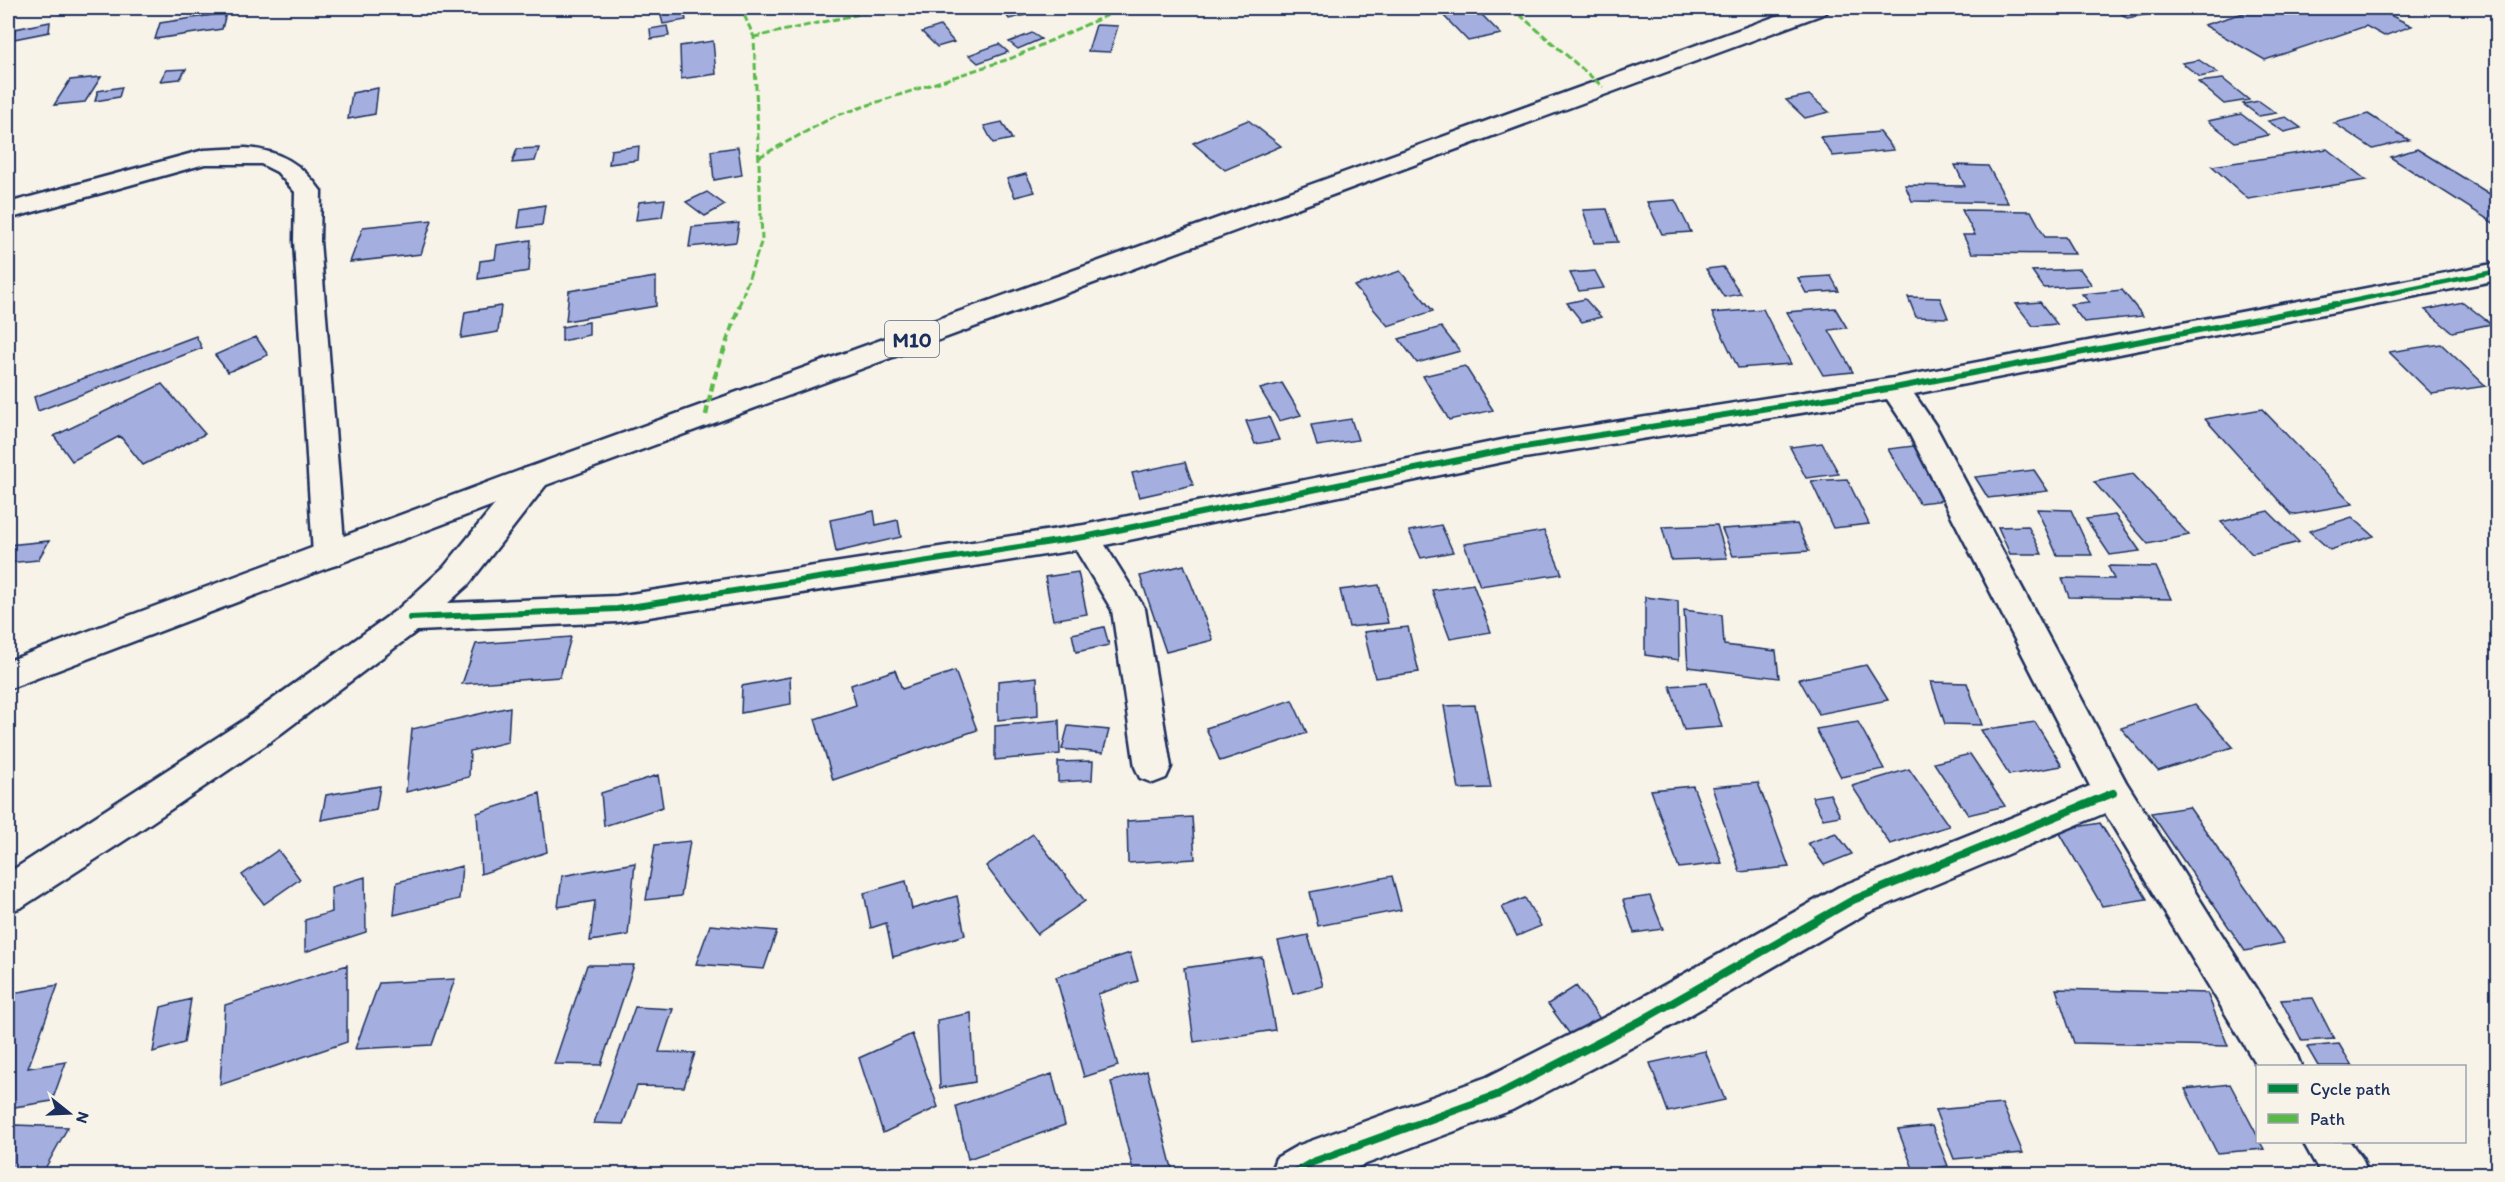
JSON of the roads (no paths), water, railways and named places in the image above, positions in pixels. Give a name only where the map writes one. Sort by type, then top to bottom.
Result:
[{"type":"street","name":"M10","points":[[8,675],[535,477],[1818,8]]},
{"type":"street","points":[[8,211],[204,158],[238,156],[270,158],[286,167],[308,191],[307,241],[329,555]]},
{"type":"street","points":[[410,618],[617,609],[1084,537],[1512,449],[1894,388],[2498,271]]},
{"type":"street","points":[[1894,388],[1920,425],[2113,793],[2279,1065]]},
{"type":"street","points":[[8,894],[120,823],[254,733],[410,618],[456,576],[535,477]]},
{"type":"street","points":[[1084,537],[1128,609],[1153,767]]},
{"type":"street","points":[[1292,1174],[1313,1162],[1497,1095],[1642,1020],[1853,900],[2113,793]]},
{"type":"street","points":[[2326,1143],[2346,1174]]}]
